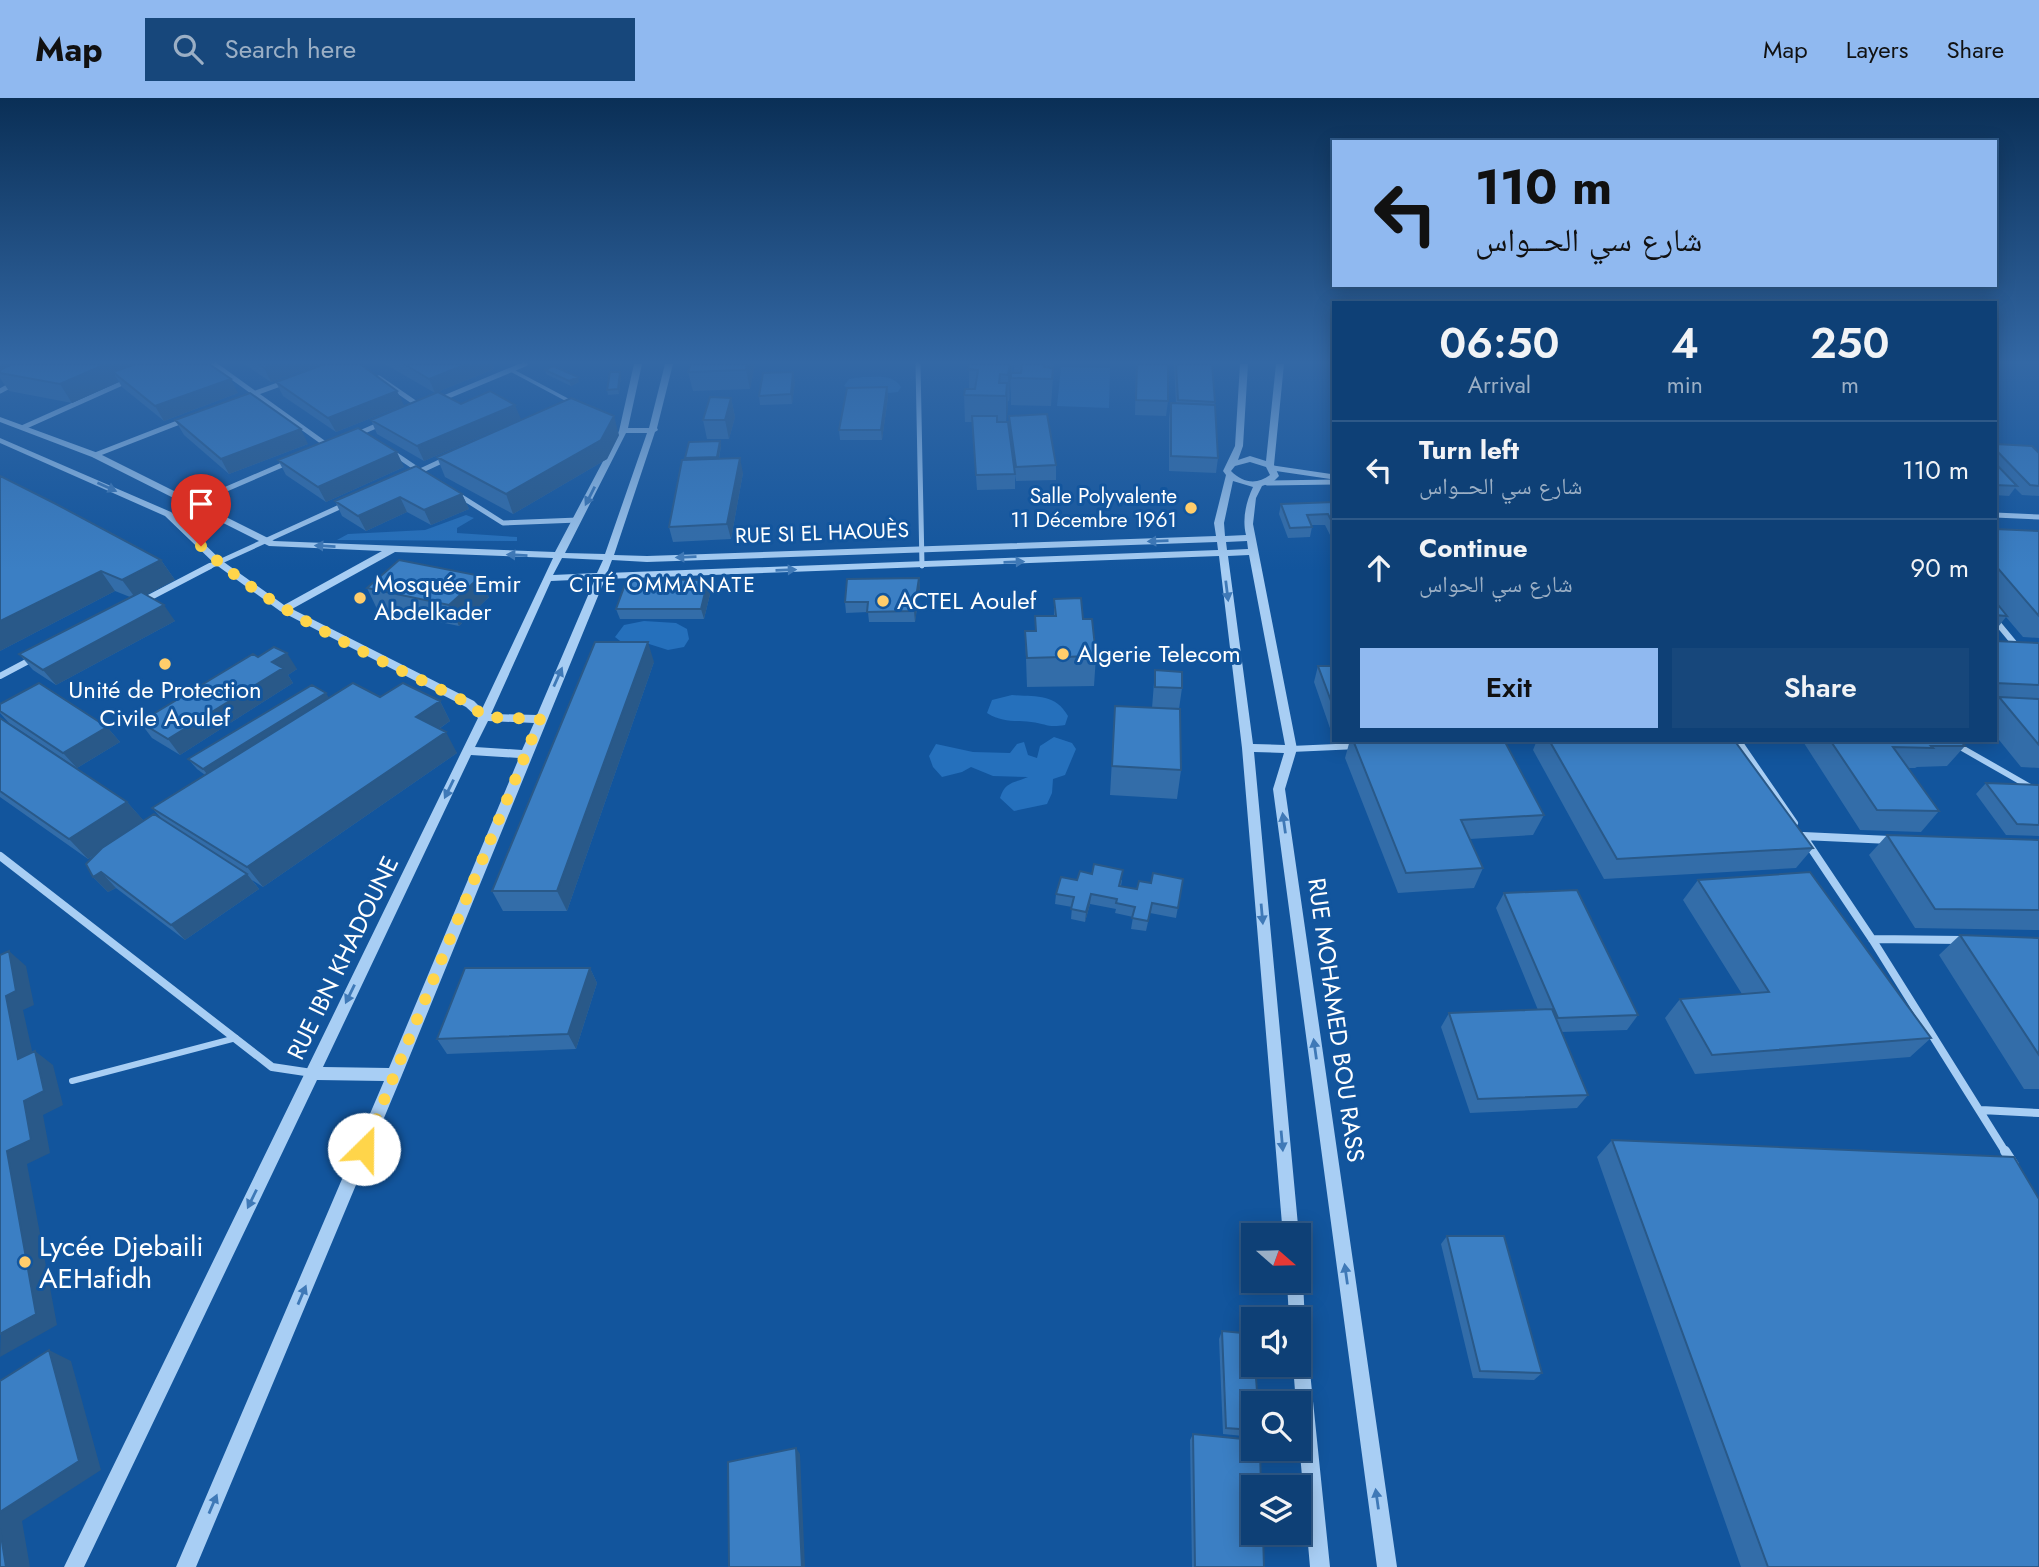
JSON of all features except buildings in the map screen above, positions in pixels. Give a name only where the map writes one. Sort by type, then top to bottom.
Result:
[{"type":"street","name":"RUE SI EL HAOUÈS","points":[[38,433],[94,455],[272,544],[610,559],[1220,539],[1253,545]]},
{"type":"street","points":[[94,455],[154,433]]},
{"type":"street","points":[[310,433],[328,446]]},
{"type":"street","points":[[351,436],[359,433]]},
{"type":"street","points":[[365,433],[374,439]]},
{"type":"street","name":"RUE IBN KHADOUNE","points":[[74,1567],[484,717],[547,578],[578,520],[616,433]]},
{"type":"street","points":[[186,1567],[395,1075],[540,719],[603,577],[653,433]]},
{"type":"street","points":[[919,433],[922,566]]},
{"type":"street","points":[[1240,433],[1239,446],[1219,523],[1220,539],[1248,748],[1290,1223]]},
{"type":"street","points":[[1272,466],[1275,433]]},
{"type":"street","points":[[0,440],[168,514],[218,562],[284,609],[470,704],[484,717],[540,719]]},
{"type":"street","points":[[316,451],[340,441]]},
{"type":"street","points":[[386,447],[432,478]]},
{"type":"street","points":[[408,476],[458,454]]},
{"type":"street","points":[[1231,470],[1250,459],[1272,466],[1332,477]]},
{"type":"street","points":[[168,514],[293,460]]},
{"type":"street","name":"RUE MOHAMED BOU RASS","points":[[1272,466],[1275,476],[1263,484],[1252,498],[1248,524],[1291,749],[1279,789],[1387,1567]]},
{"type":"street","points":[[1231,470],[1241,482],[1332,482]]},
{"type":"street","points":[[456,493],[503,523],[578,520]]},
{"type":"street","points":[[133,606],[218,562],[349,503]]},
{"type":"street","points":[[1997,515],[2039,517]]},
{"type":"street","name":"RUE SI EL HAOUÈS","points":[[547,578],[1222,554],[1253,545]]},
{"type":"street","points":[[284,609],[394,549]]},
{"type":"street","points":[[836,552],[836,569]]},
{"type":"street","points":[[1997,622],[2021,650]]},
{"type":"street","points":[[2008,650],[2030,651]]},
{"type":"street","points":[[0,676],[36,657]]},
{"type":"street","points":[[1739,742],[1872,939],[1982,1110],[2017,1170]]},
{"type":"street","points":[[1952,742],[2039,792]]},
{"type":"street","points":[[1248,748],[1371,746]]},
{"type":"street","points":[[467,751],[526,754]]},
{"type":"street","points":[[1803,836],[1900,840]]},
{"type":"street","points":[[0,856],[272,1067],[313,1073],[395,1075]]},
{"type":"street","points":[[1872,939],[1969,940]]},
{"type":"street","points":[[1982,1110],[2039,1113]]},
{"type":"street","points":[[1303,1377],[1320,1567]]},
{"type":"lane","points":[[72,1081],[236,1038]]},
{"type":"shaded area","points":[[466,515],[474,518],[457,528],[457,533],[517,537],[517,541],[337,540],[348,534],[425,530]]},
{"type":"shaded area","points":[[644,621],[676,623],[687,629],[689,639],[684,647],[668,650],[649,644],[624,644],[615,637],[624,625]]},
{"type":"shaded area","points":[[1012,695],[1036,696],[1057,703],[1068,716],[1065,725],[1051,726],[1003,720],[987,713],[992,700]]},
{"type":"shaded area","points":[[1054,737],[1072,743],[1076,749],[1065,775],[1053,779],[1052,793],[1047,804],[1014,811],[1000,798],[1002,792],[1011,783],[1028,777],[993,776],[971,767],[942,777],[933,767],[929,756],[936,744],[973,752],[1010,753],[1017,744],[1024,742],[1028,755],[1037,758],[1040,746]]},
{"type":"place","name":"Salle Polyvalente 11 Décembre 1961","points":[[1191,508]]},
{"type":"place","name":"Mosquée Emir Abdelkader","points":[[360,598]]},
{"type":"place","name":"ACTEL Aoulef","points":[[883,601]]},
{"type":"place","name":"Algerie Telecom","points":[[1063,654]]},
{"type":"place","name":"Unité de Protection Civile Aoulef","points":[[165,664]]},
{"type":"place","name":"Lycée Djebaili AEHafidh","points":[[25,1262]]},
{"type":"district","name":"CITÉ OMMANATE","points":[[663,585]]},
{"type":"route","points":[[201,546],[218,562],[284,609],[470,704],[484,717],[540,719],[364,1149]]}]
